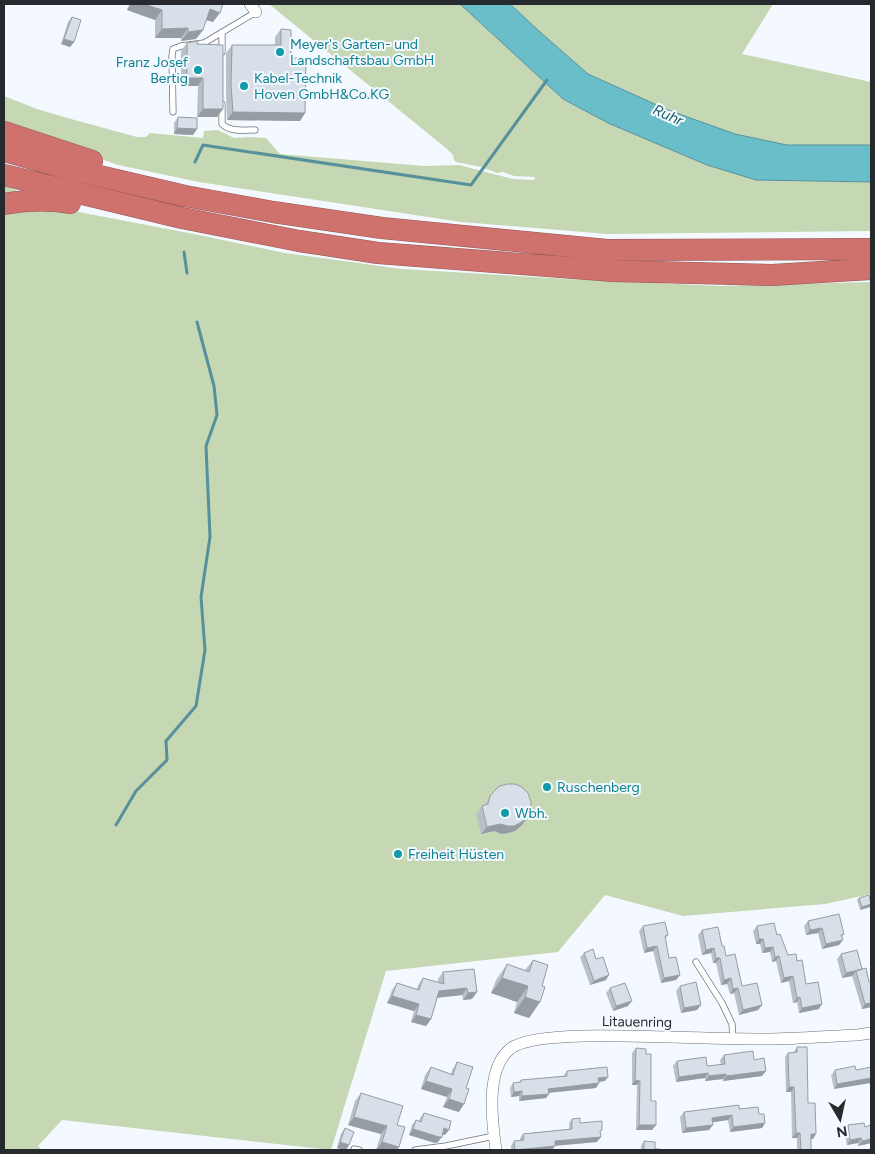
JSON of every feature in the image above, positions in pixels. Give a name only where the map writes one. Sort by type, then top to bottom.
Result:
[{"type":"highway","points":[[4,132],[119,170],[173,185],[185,196]]},
{"type":"highway","points":[[4,151],[65,168],[185,196],[274,212],[382,228],[608,250],[871,249]]},
{"type":"highway","points":[[4,175],[182,218],[299,241],[378,253],[613,271],[772,275],[871,269]]},
{"type":"highway","points":[[4,204],[35,200],[67,202],[166,223],[182,218]]},
{"type":"street","name":"Litauenring","points":[[496,1150],[492,1127],[496,1069],[502,1058],[519,1043],[547,1038],[577,1037],[795,1038],[857,1035],[871,1032]]},
{"type":"lane","points":[[173,112],[172,56],[174,49],[180,46],[204,43],[222,32],[253,8]]},
{"type":"lane","points":[[222,32],[222,58]]},
{"type":"lane","points":[[222,101],[222,124],[226,128],[233,130],[255,130]]},
{"type":"lane","points":[[696,962],[722,1003],[732,1024],[733,1038]]},
{"type":"lane","points":[[415,1150],[494,1136]]},
{"type":"green space","points":[[269,4],[460,4],[563,99],[608,123],[707,165],[756,180],[871,182],[871,231],[607,234],[461,222],[199,182],[118,165],[4,124],[4,96],[37,109],[137,137],[146,137],[150,133],[203,138],[204,131],[218,130],[234,138],[266,138],[280,154],[425,166],[459,165],[513,179],[534,180],[535,177],[514,176],[503,172],[497,173],[481,167],[456,162],[453,155],[447,149]]},
{"type":"green space","points":[[510,4],[773,4],[742,54],[871,82],[871,145],[787,145],[735,134],[668,110],[588,74]]},
{"type":"green space","points":[[4,186],[16,190],[21,207],[63,209],[285,253],[402,269],[721,286],[871,282],[871,894],[825,904],[683,916],[605,895],[558,952],[386,971],[331,1150],[62,1120],[38,1146],[42,1150],[4,1150]]},
{"type":"water","name":"Ruhr","points":[[460,4],[510,4],[588,74],[668,110],[735,134],[787,145],[871,145],[871,182],[756,180],[707,165],[608,123],[563,99]]},
{"type":"building","points":[[144,4],[223,4],[220,13],[210,9],[203,30],[188,32],[188,28],[162,29],[162,10]]},
{"type":"building","points":[[72,17],[81,20],[74,42],[64,39]]},
{"type":"building","points":[[281,29],[291,30],[291,58],[306,58],[305,113],[233,112],[231,85],[232,45],[281,45]]},
{"type":"building","points":[[198,41],[197,44],[223,45],[223,109],[203,109],[203,78],[187,78],[187,43]]},
{"type":"building","points":[[178,117],[197,118],[197,129],[177,128]]},
{"type":"building","name":"Wbh.","points":[[507,784],[515,784],[522,787],[528,793],[531,810],[527,818],[514,826],[500,824],[487,827],[482,806],[488,804],[490,796],[496,789]]},
{"type":"building","points":[[869,895],[871,904],[862,907],[859,898]]},
{"type":"building","points":[[839,914],[844,934],[841,935],[843,940],[826,944],[822,928],[810,930],[808,921]]},
{"type":"building","points":[[665,922],[668,935],[665,936],[669,958],[676,957],[680,975],[664,978],[657,946],[647,948],[643,926]]},
{"type":"building","points":[[774,923],[777,935],[780,934],[788,955],[796,954],[797,961],[802,960],[806,984],[818,982],[822,1004],[802,1008],[800,997],[797,998],[793,976],[784,978],[779,956],[775,957],[773,947],[765,948],[763,939],[759,939],[757,926]]},
{"type":"building","points":[[718,927],[726,956],[735,954],[742,986],[757,983],[762,1005],[743,1010],[738,988],[733,989],[731,978],[724,980],[720,958],[716,958],[714,948],[706,950],[702,930]]},
{"type":"building","points":[[593,949],[596,959],[603,957],[609,975],[594,981],[584,953]]},
{"type":"building","points":[[857,950],[862,969],[846,973],[841,954]]},
{"type":"building","points":[[533,960],[548,965],[542,986],[545,987],[540,1002],[525,997],[528,986],[502,978],[507,964],[529,972]]},
{"type":"building","points":[[866,968],[869,982],[871,982],[871,1003],[865,1004],[856,971]]},
{"type":"building","points":[[474,969],[477,992],[468,993],[467,988],[439,991],[431,1019],[416,1015],[419,1004],[392,996],[397,983],[419,990],[423,978],[444,984],[443,972]]},
{"type":"building","points":[[696,982],[701,1005],[684,1008],[680,986]]},
{"type":"building","points":[[625,983],[632,1001],[616,1006],[610,988]]},
{"type":"building","points":[[797,1047],[807,1047],[808,1103],[815,1103],[816,1134],[811,1134],[811,1150],[801,1150],[800,1133],[796,1133],[794,1087],[789,1087],[788,1053],[797,1052]]},
{"type":"building","points":[[636,1048],[646,1049],[646,1054],[651,1054],[651,1101],[656,1101],[656,1125],[639,1125],[640,1081],[635,1080]]},
{"type":"building","points":[[753,1051],[754,1060],[764,1058],[766,1071],[726,1076],[726,1074],[709,1076],[708,1073],[679,1077],[677,1061],[706,1057],[707,1066],[725,1064],[724,1055]]},
{"type":"building","points":[[457,1062],[473,1067],[466,1088],[469,1089],[464,1104],[449,1099],[452,1089],[426,1081],[431,1067],[453,1075]]},
{"type":"building","points":[[855,1066],[856,1070],[871,1067],[871,1078],[837,1084],[835,1070]]},
{"type":"building","points":[[607,1067],[608,1077],[598,1078],[599,1083],[548,1089],[549,1094],[522,1096],[522,1091],[514,1092],[513,1083],[521,1082],[521,1080],[567,1076],[567,1071]]},
{"type":"building","points":[[361,1093],[403,1106],[397,1125],[405,1127],[399,1147],[382,1142],[387,1126],[354,1117]]},
{"type":"building","points":[[739,1105],[739,1109],[758,1107],[759,1114],[764,1114],[765,1123],[733,1127],[732,1115],[712,1118],[713,1125],[686,1128],[684,1112]]},
{"type":"building","points":[[424,1113],[451,1121],[449,1130],[444,1128],[442,1137],[439,1137],[413,1129],[416,1120],[421,1122]]},
{"type":"building","points":[[580,1118],[580,1123],[602,1121],[601,1137],[555,1141],[555,1146],[515,1150],[514,1141],[524,1140],[523,1134],[572,1129],[572,1119]]},
{"type":"building","points":[[864,1123],[865,1127],[871,1125],[871,1139],[862,1141],[861,1138],[850,1140],[848,1125]]},
{"type":"building","points":[[345,1128],[354,1132],[349,1145],[340,1142]]},
{"type":"building","points":[[644,1141],[655,1142],[655,1149],[660,1150],[644,1150]]},
{"type":"waterway","points":[[195,162],[203,145],[471,185],[547,80]]},
{"type":"waterway","points":[[184,252],[187,273]]},
{"type":"waterway","points":[[116,825],[136,791],[167,760],[166,741],[196,706],[205,650],[201,597],[210,537],[206,446],[217,415],[214,386],[197,322]]},
{"type":"place","name":"Meyer's Garten- und Landschaftsbau GmbH","points":[[280,52]]},
{"type":"place","name":"Franz Josef Bertig","points":[[198,70]]},
{"type":"place","name":"Kabel-Technik Hoven GmbH&Co.KG","points":[[244,86]]},
{"type":"place","name":"Ruschenberg","points":[[547,787]]},
{"type":"place","name":"Wbh.","points":[[505,813]]},
{"type":"place","name":"Freiheit Hüsten","points":[[398,854]]}]
